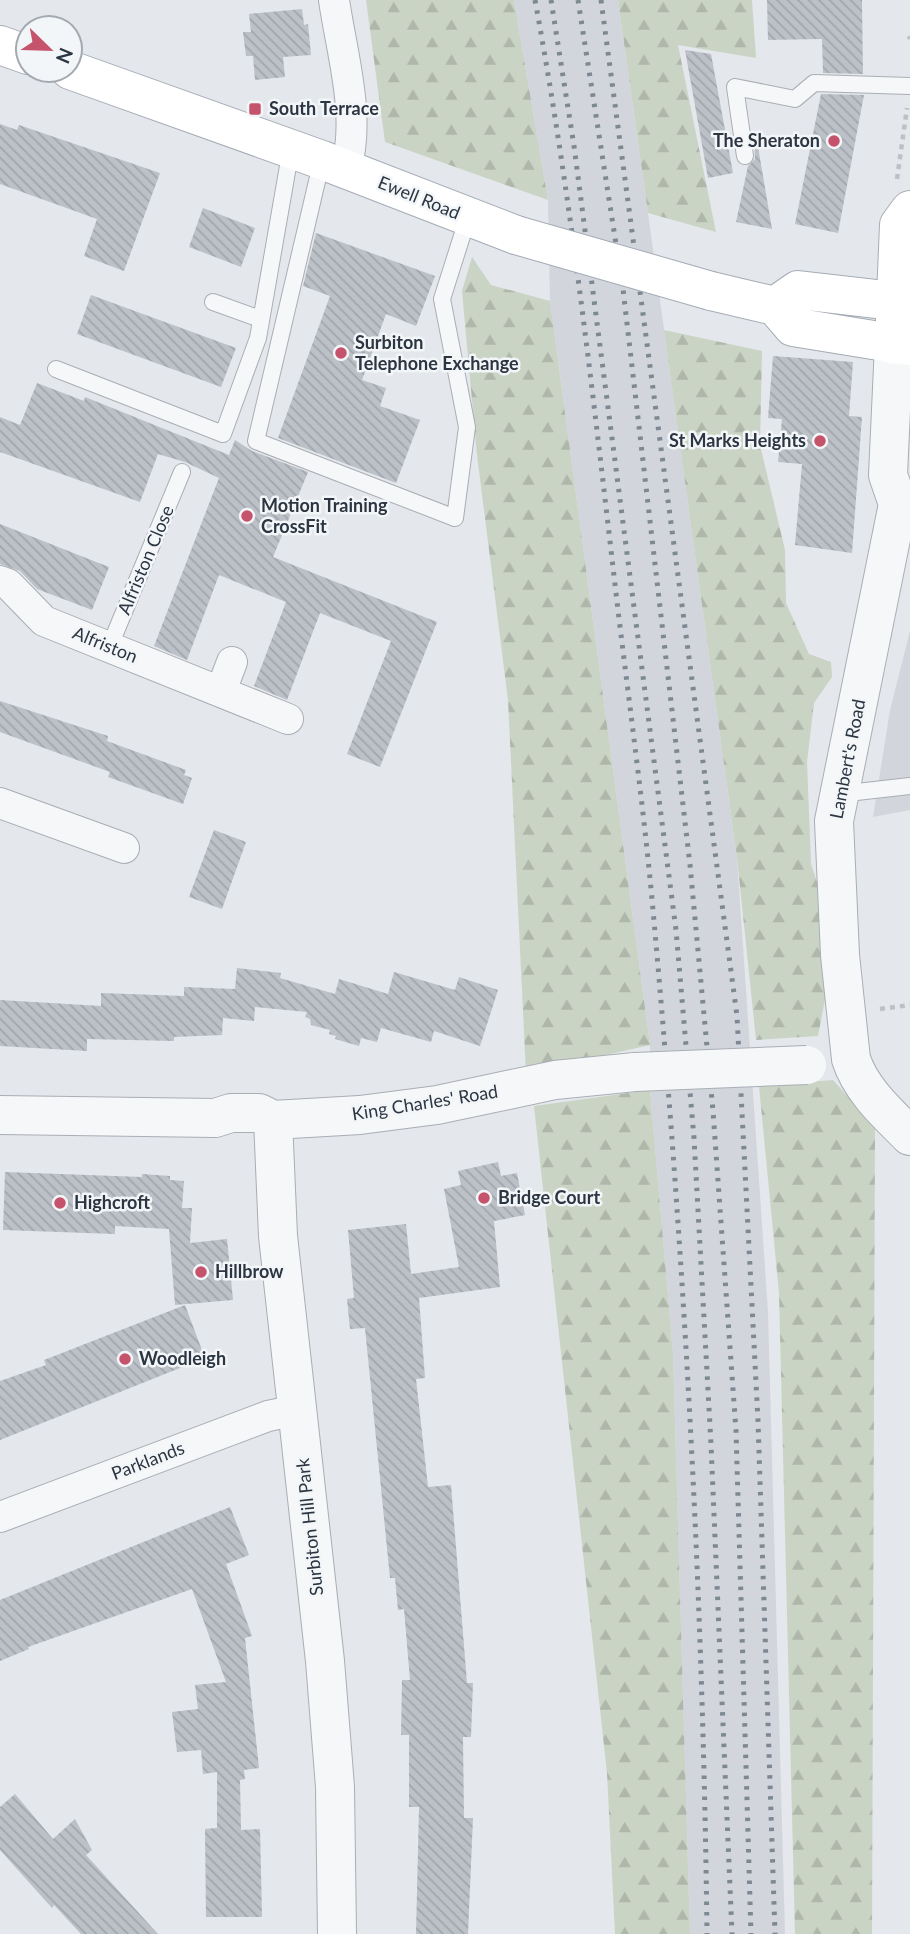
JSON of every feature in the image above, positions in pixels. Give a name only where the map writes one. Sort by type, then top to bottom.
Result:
[{"type":"main road","name":"Ewell Road","points":[[84,75],[320,159],[516,235],[711,291],[775,306],[793,327],[902,345]]},
{"type":"main road","points":[[902,345],[899,225],[903,196]]},
{"type":"main road","points":[[775,306],[798,290],[903,302]]},
{"type":"street","points":[[320,159],[353,144],[353,116],[334,0]]},
{"type":"street","name":"Lambert's Road","points":[[851,1059],[836,890],[834,821],[904,497],[888,475],[902,345]]},
{"type":"street","name":"Alfriston","points":[[0,581],[8,584],[44,621],[288,719]]},
{"type":"street","points":[[221,691],[232,662]]},
{"type":"street","points":[[0,803],[124,848]]},
{"type":"street","points":[[851,1059],[856,1074],[872,1096],[910,1136]]},
{"type":"street","name":"King Charles' Road","points":[[0,1115],[215,1118],[231,1113],[259,1113],[272,1120],[373,1113],[437,1105],[555,1080],[635,1072],[807,1065],[851,1059]]},
{"type":"street","name":"Surbiton Hill Park","points":[[272,1120],[278,1237],[325,1661],[335,1787],[337,1934]]},
{"type":"street","name":"Parklands","points":[[0,1517],[268,1416],[298,1410]]},
{"type":"lane","points":[[744,156],[735,87],[795,99],[814,83],[909,86]]},
{"type":"lane","points":[[320,159],[256,441],[455,518],[467,427],[442,299],[468,218]]},
{"type":"lane","points":[[56,369],[223,434],[258,338],[260,319],[320,159]]},
{"type":"lane","points":[[212,302],[260,319]]},
{"type":"lane","name":"Alfriston Close","points":[[109,648],[182,472]]},
{"type":"lane","points":[[839,794],[910,786]]},
{"type":"path","points":[[903,196],[909,86]]},
{"type":"shaded area","points":[[514,0],[618,0],[648,213],[737,858],[768,1312],[785,1934],[690,1934],[673,1353],[650,1090],[650,1045],[550,301],[548,200]]},
{"type":"shaded area","points":[[910,631],[910,810],[873,817],[890,710]]},
{"type":"green space","points":[[366,0],[514,0],[548,200],[385,142]]},
{"type":"green space","points":[[618,0],[752,0],[756,58],[678,45],[716,232],[648,213]]},
{"type":"green space","points":[[472,257],[491,285],[550,301],[650,1045],[526,1073],[508,700],[477,455],[462,291]]},
{"type":"green space","points":[[664,330],[762,351],[760,445],[785,550],[786,603],[809,654],[831,662],[832,677],[814,703],[807,762],[811,864],[825,906],[828,984],[818,1036],[756,1040],[737,858]]},
{"type":"green space","points":[[833,1080],[875,1127],[872,1934],[795,1934],[779,1293],[759,1086]]},
{"type":"green space","points":[[650,1090],[673,1353],[690,1934],[615,1934],[607,1773],[534,1106]]},
{"type":"building","points":[[767,0],[862,0],[863,74],[823,73],[822,39],[768,40]]},
{"type":"building","points":[[302,9],[304,25],[308,24],[311,55],[283,57],[285,77],[255,80],[253,56],[246,56],[243,32],[251,32],[249,14]]},
{"type":"building","points":[[685,50],[711,54],[733,173],[708,178]]},
{"type":"building","name":"The Sheraton","points":[[821,94],[864,95],[838,233],[795,224]]},
{"type":"building","points":[[0,124],[17,130],[19,125],[160,173],[124,271],[84,256],[97,219],[0,184]]},
{"type":"building","points":[[754,135],[772,229],[736,222],[748,166],[755,159]]},
{"type":"building","points":[[203,208],[255,228],[241,267],[189,247]]},
{"type":"building","name":"Surbiton Telephone Exchange","points":[[316,233],[435,276],[416,326],[386,314],[362,380],[386,388],[380,406],[420,420],[396,483],[278,438],[330,296],[303,286]]},
{"type":"building","points":[[91,295],[236,348],[221,387],[77,334]]},
{"type":"building","name":"St Marks Heights","points":[[773,356],[853,362],[849,416],[862,417],[852,553],[795,545],[802,464],[778,462],[782,419],[768,418]]},
{"type":"building","points":[[37,383],[84,401],[85,397],[229,455],[235,440],[252,451],[308,472],[273,557],[437,622],[380,767],[347,754],[391,641],[320,613],[287,700],[254,686],[286,602],[219,575],[187,660],[154,646],[219,478],[185,462],[158,454],[140,502],[0,452],[0,417],[20,425]]},
{"type":"building","points":[[0,524],[109,567],[92,610],[37,589],[20,571],[0,564]]},
{"type":"building","points":[[0,701],[108,736],[107,741],[186,770],[184,775],[192,778],[183,804],[108,777],[110,772],[0,732]]},
{"type":"building","points":[[214,830],[246,842],[222,909],[189,897]]},
{"type":"building","points":[[237,968],[281,973],[280,978],[335,994],[339,979],[388,994],[394,972],[455,990],[459,977],[498,990],[480,1046],[434,1031],[431,1042],[381,1028],[377,1042],[361,1038],[359,1046],[335,1039],[336,1036],[329,1034],[330,1030],[311,1025],[310,1019],[305,1017],[307,1012],[255,1007],[254,1021],[223,1018],[222,1035],[174,1037],[174,1041],[87,1039],[87,1051],[0,1046],[0,1000],[101,1006],[101,993],[184,996],[184,987],[235,989]]},
{"type":"building","points":[[498,1162],[501,1176],[517,1173],[525,1215],[494,1221],[500,1287],[419,1298],[425,1378],[416,1379],[428,1487],[451,1485],[467,1683],[473,1683],[471,1737],[463,1737],[464,1818],[473,1818],[468,1934],[416,1934],[419,1807],[409,1807],[409,1735],[401,1735],[402,1680],[410,1680],[404,1609],[398,1610],[395,1578],[390,1578],[365,1328],[350,1329],[347,1299],[354,1298],[348,1230],[406,1224],[411,1274],[459,1267],[444,1189],[461,1185],[458,1171]]},
{"type":"building","points":[[5,1172],[142,1177],[142,1174],[170,1176],[170,1180],[184,1181],[182,1208],[192,1208],[190,1243],[227,1239],[233,1300],[175,1305],[169,1229],[115,1226],[115,1234],[3,1230]]},
{"type":"building","name":"Woodleigh","points":[[185,1305],[205,1358],[0,1440],[0,1381],[46,1365],[44,1360]]},
{"type":"building","points":[[230,1507],[249,1555],[226,1564],[252,1636],[245,1638],[259,1768],[244,1770],[245,1779],[240,1780],[241,1830],[260,1829],[262,1917],[206,1917],[205,1829],[217,1828],[217,1772],[203,1774],[201,1750],[177,1752],[172,1712],[198,1709],[195,1685],[226,1682],[192,1589],[28,1647],[29,1649],[0,1661],[0,1600]]},
{"type":"building","points":[[15,1794],[53,1839],[75,1819],[92,1850],[86,1855],[158,1934],[81,1934],[54,1905],[52,1908],[0,1850],[0,1807]]},
{"type":"railway","points":[[535,0],[560,151],[581,304],[653,910],[674,1166],[690,1422],[701,1678],[707,1934]]},
{"type":"railway","points":[[551,0],[574,146],[676,930],[694,1138],[711,1444],[732,1934]]},
{"type":"railway","points":[[578,0],[623,289],[690,865],[713,1111],[736,1431],[751,1934]]},
{"type":"railway","points":[[601,0],[737,1016],[758,1421],[775,1934]]},
{"type":"place","name":"South Terrace","points":[[255,109]]},
{"type":"place","name":"The Sheraton","points":[[834,141]]},
{"type":"place","name":"Surbiton Telephone Exchange","points":[[341,353]]},
{"type":"place","name":"St Marks Heights","points":[[820,441]]},
{"type":"place","name":"Motion Training CrossFit","points":[[247,516]]},
{"type":"place","name":"Bridge Court","points":[[484,1198]]},
{"type":"place","name":"Highcroft","points":[[60,1203]]},
{"type":"place","name":"Hillbrow","points":[[201,1272]]},
{"type":"place","name":"Woodleigh","points":[[125,1359]]}]
